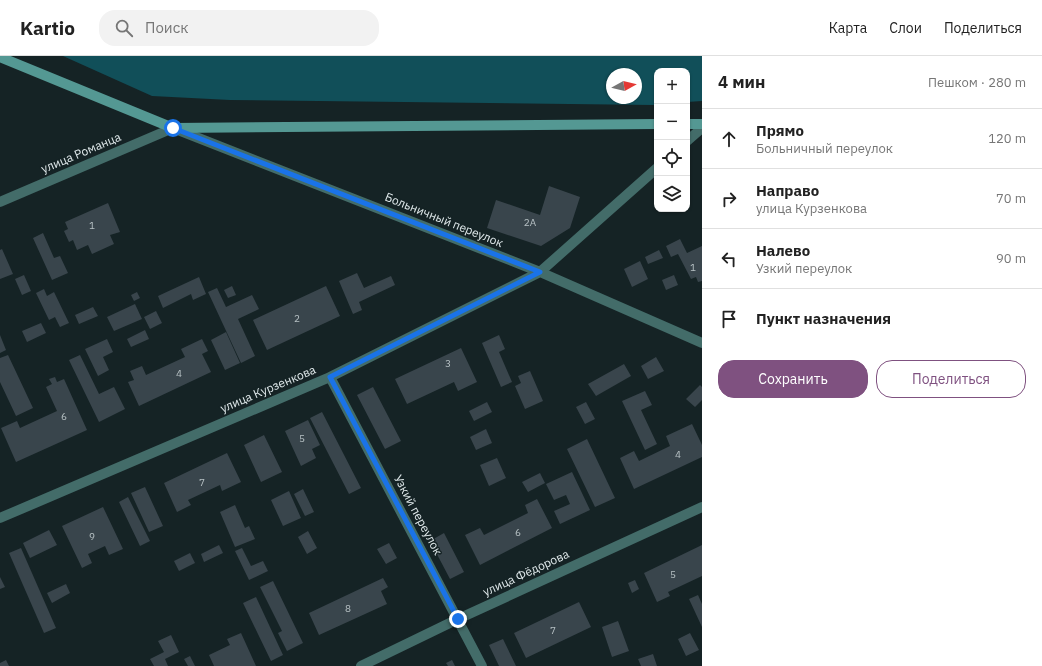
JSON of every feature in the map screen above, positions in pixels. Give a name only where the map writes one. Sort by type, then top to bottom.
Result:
[{"type":"street","points":[[0,57],[173,128],[654,124]]},
{"type":"street","points":[[690,124],[702,124]]},
{"type":"street","name":"улица Романца","points":[[0,202],[173,128]]},
{"type":"street","name":"Больничный переулок","points":[[173,128],[540,272],[702,343]]},
{"type":"street","points":[[688,140],[702,128]]},
{"type":"street","name":"улица Курзенкова","points":[[0,518],[330,377],[540,272],[654,171]]},
{"type":"street","name":"Узкий переулок","points":[[330,377],[482,666]]},
{"type":"street","name":"улица Фёдорова","points":[[362,666],[458,619],[702,507]]},
{"type":"shaded area","points":[[63,56],[702,56],[702,101],[690,102],[690,68],[654,68],[654,105],[230,100],[152,96]]},
{"type":"building","points":[[549,186],[580,197],[570,228],[541,246],[487,228],[496,200],[540,215]]},
{"type":"building","points":[[108,203],[120,232],[110,235],[114,244],[92,254],[88,245],[77,250],[73,240],[69,242],[64,231],[68,229],[65,222]]},
{"type":"building","points":[[43,233],[54,258],[60,256],[68,273],[52,280],[33,238]]},
{"type":"building","points":[[680,239],[687,253],[702,246],[702,281],[698,282],[696,277],[691,279],[678,254],[671,257],[666,246]]},
{"type":"building","points":[[2,249],[13,274],[0,279],[0,250]]},
{"type":"building","points":[[659,250],[663,258],[648,264],[645,257]]},
{"type":"building","points":[[640,261],[648,279],[632,287],[624,269]]},
{"type":"building","points":[[357,273],[364,288],[391,276],[395,285],[359,302],[362,310],[353,314],[339,281]]},
{"type":"building","points":[[24,275],[31,291],[22,295],[15,279]]},
{"type":"building","points":[[674,275],[678,285],[666,290],[662,280]]},
{"type":"building","points":[[199,277],[206,294],[193,300],[191,294],[163,308],[158,296]]},
{"type":"building","points":[[232,286],[236,295],[228,298],[224,290]]},
{"type":"building","points":[[326,286],[340,316],[267,350],[253,320]]},
{"type":"building","points":[[217,288],[226,307],[252,295],[259,309],[238,319],[255,356],[241,363],[208,292]]},
{"type":"building","points":[[44,289],[47,296],[54,292],[69,323],[60,327],[55,317],[49,320],[36,293]]},
{"type":"building","points":[[137,292],[140,298],[134,301],[131,295]]},
{"type":"building","points":[[135,304],[142,319],[114,331],[107,317]]},
{"type":"building","points":[[93,307],[98,316],[79,324],[75,315]]},
{"type":"building","points":[[156,311],[162,323],[150,329],[144,317]]},
{"type":"building","points":[[41,323],[46,333],[27,342],[22,331]]},
{"type":"building","points":[[145,330],[149,339],[131,347],[127,339]]},
{"type":"building","points":[[226,332],[240,363],[225,370],[211,340]]},
{"type":"building","points":[[0,335],[6,350],[0,353]]},
{"type":"building","points":[[499,335],[505,349],[499,352],[512,382],[501,387],[482,343]]},
{"type":"building","points":[[107,339],[113,352],[103,357],[109,370],[98,376],[85,349]]},
{"type":"building","points":[[202,339],[208,351],[202,354],[211,372],[139,406],[128,382],[134,380],[130,371],[142,366],[146,375],[185,357],[181,349]]},
{"type":"building","points":[[461,348],[477,382],[458,391],[454,382],[407,404],[395,379]]},
{"type":"building","points":[[8,355],[33,408],[16,416],[0,382],[0,358]]},
{"type":"building","points":[[80,355],[99,394],[114,387],[125,409],[99,422],[69,360]]},
{"type":"building","points":[[656,357],[664,371],[648,379],[641,366]]},
{"type":"building","points":[[624,364],[631,376],[596,396],[588,384]]},
{"type":"building","points":[[530,371],[543,401],[525,409],[515,386],[521,383],[518,376]]},
{"type":"building","points":[[55,377],[57,382],[64,379],[87,430],[16,462],[1,428],[17,421],[20,428],[57,411],[46,387],[52,384],[49,379]]},
{"type":"building","points":[[700,385],[702,387],[702,400],[695,407],[686,399]]},
{"type":"building","points":[[373,387],[401,441],[385,449],[357,395]]},
{"type":"building","points":[[645,391],[652,405],[641,410],[657,444],[645,450],[622,401]]},
{"type":"building","points":[[487,402],[492,412],[474,421],[469,411]]},
{"type":"building","points":[[586,402],[595,419],[585,424],[576,407]]},
{"type":"building","points":[[322,412],[361,488],[349,494],[310,418]]},
{"type":"building","points":[[308,420],[320,445],[312,449],[316,458],[301,466],[285,431]]},
{"type":"building","points":[[692,424],[702,445],[702,457],[634,489],[620,458],[634,451],[639,461],[670,446],[666,436]]},
{"type":"building","points":[[486,429],[492,443],[476,450],[470,437]]},
{"type":"building","points":[[264,435],[282,472],[261,482],[244,445]]},
{"type":"building","points":[[587,439],[615,498],[595,507],[567,449]]},
{"type":"building","points":[[227,453],[241,482],[222,491],[220,485],[188,500],[191,505],[177,512],[164,483]]},
{"type":"building","points":[[497,458],[506,478],[489,486],[480,465]]},
{"type":"building","points":[[572,472],[590,510],[560,524],[554,511],[570,504],[566,495],[554,500],[546,484]]},
{"type":"building","points":[[540,473],[545,483],[528,492],[522,482]]},
{"type":"building","points":[[145,487],[163,526],[149,532],[131,493]]},
{"type":"building","points":[[303,489],[314,512],[305,516],[294,494]]},
{"type":"building","points":[[289,491],[301,518],[283,526],[271,500]]},
{"type":"building","points":[[128,497],[150,541],[140,546],[119,502]]},
{"type":"building","points":[[537,499],[552,528],[480,565],[465,535],[480,528],[484,535],[528,513],[525,505]]},
{"type":"building","points":[[235,505],[245,528],[249,526],[255,539],[235,547],[220,512]]},
{"type":"building","points":[[103,507],[123,549],[109,555],[105,546],[88,554],[92,563],[82,568],[62,526]]},
{"type":"building","points":[[49,530],[57,545],[30,558],[23,543]]},
{"type":"building","points":[[308,531],[317,548],[307,554],[298,537]]},
{"type":"building","points":[[444,533],[464,572],[450,579],[430,541]]},
{"type":"building","points":[[389,543],[397,558],[386,564],[377,549]]},
{"type":"building","points":[[219,545],[223,553],[204,562],[201,554]]},
{"type":"building","points":[[702,545],[702,576],[668,592],[670,596],[657,602],[644,573]]},
{"type":"building","points":[[21,548],[56,628],[44,633],[9,553]]},
{"type":"building","points":[[242,548],[251,566],[263,561],[268,571],[249,580],[235,551]]},
{"type":"building","points":[[190,553],[195,563],[179,571],[174,561]]},
{"type":"building","points":[[0,577],[5,587],[0,589]]},
{"type":"building","points":[[383,578],[388,587],[381,591],[387,604],[319,635],[309,613]]},
{"type":"building","points":[[635,580],[639,589],[632,593],[628,583]]},
{"type":"building","points":[[273,581],[303,643],[287,651],[278,633],[282,631],[260,587]]},
{"type":"building","points":[[66,584],[70,593],[52,603],[47,593]]},
{"type":"building","points":[[698,595],[702,604],[702,627],[689,599]]},
{"type":"building","points":[[256,597],[283,655],[271,661],[243,603]]},
{"type":"building","points":[[579,602],[591,627],[526,658],[514,633]]},
{"type":"building","points":[[618,621],[629,651],[612,657],[602,627]]},
{"type":"building","points":[[241,633],[256,666],[214,666],[209,655],[230,645],[227,639]]},
{"type":"building","points":[[690,633],[699,650],[686,656],[678,639]]},
{"type":"building","points":[[171,635],[179,652],[165,659],[168,666],[154,666],[150,659],[164,652],[158,641]]},
{"type":"building","points":[[503,639],[516,666],[499,666],[489,645]]},
{"type":"building","points":[[653,654],[657,666],[641,666],[638,659]]},
{"type":"building","points":[[190,656],[195,666],[188,666],[184,659]]},
{"type":"building","points":[[6,660],[9,666],[0,666],[0,663]]},
{"type":"building","points":[[452,660],[455,666],[448,666],[446,663]]},
{"type":"route","points":[[173,128],[540,272],[330,377],[458,619]]}]
